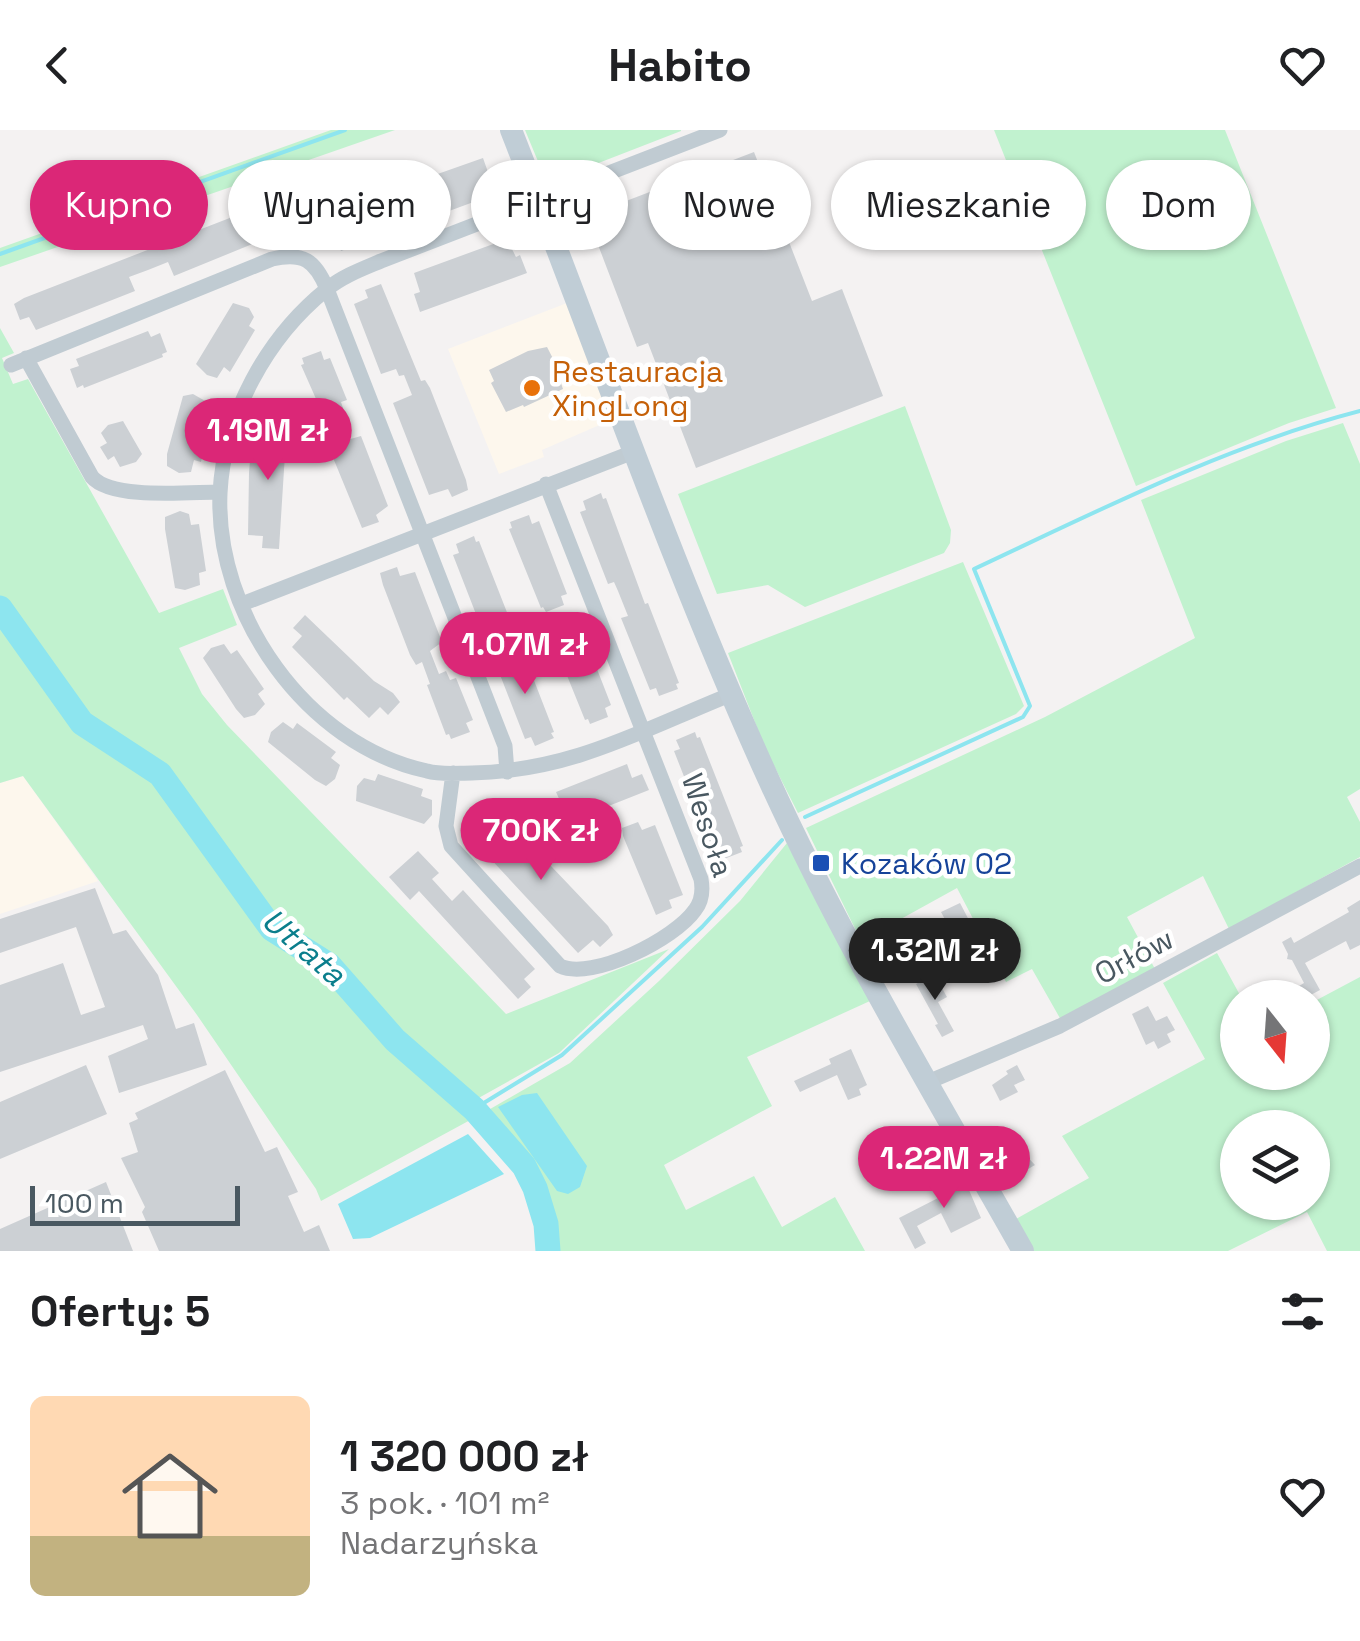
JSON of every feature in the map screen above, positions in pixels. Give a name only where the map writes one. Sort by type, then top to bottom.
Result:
[{"type":"street","points":[[511,130],[523,160]]},
{"type":"street","points":[[628,167],[720,130]]},
{"type":"street","points":[[471,228],[381,261],[327,289],[284,334],[255,375],[236,418],[220,492],[227,555],[252,628],[281,674],[318,714],[344,734],[388,758],[428,772],[507,772],[569,761],[732,694]]},
{"type":"street","points":[[559,250],[732,694],[809,865],[1022,1251]]},
{"type":"street","points":[[220,492],[110,490],[97,483],[19,362],[286,256],[304,256],[312,261],[327,289],[505,746],[507,772]]},
{"type":"street","points":[[242,604],[636,451]]},
{"type":"street","name":"Wesoła","points":[[453,773],[446,826],[451,846],[560,966],[584,971],[665,936],[695,912],[701,900],[701,880],[546,484]]},
{"type":"street","name":"Orłów","points":[[928,1082],[1060,1026],[1360,866]]},
{"type":"shaded area","points":[[567,303],[611,420],[542,450],[544,457],[499,474],[448,349]]},
{"type":"shaded area","points":[[23,776],[98,881],[0,914],[0,783]]},
{"type":"green space","points":[[331,130],[395,130],[309,160],[247,160]]},
{"type":"green space","points":[[525,130],[681,130],[606,160],[537,160]]},
{"type":"green space","points":[[994,130],[1225,130],[1237,160],[1106,160],[1106,250],[1251,250],[1251,195],[1336,408],[1289,423],[1136,486],[1042,250],[1086,250],[1086,160],[1006,160]]},
{"type":"green space","points":[[228,167],[228,188],[208,195],[208,174]]},
{"type":"green space","points":[[30,237],[30,250],[49,250],[0,267],[0,248]]},
{"type":"green space","points":[[0,328],[14,353],[2,358],[13,384],[28,379],[159,613],[223,589],[237,625],[179,648],[202,694],[227,725],[506,1014],[669,949],[559,1053],[475,1100],[485,1112],[321,1201],[197,1015],[23,776],[0,783]]},
{"type":"green space","points":[[905,406],[951,530],[944,553],[805,607],[768,585],[717,594],[678,494]]},
{"type":"green space","points":[[1343,423],[1360,464],[1360,789],[1347,797],[1360,822],[1360,857],[1229,929],[1203,876],[1127,917],[1155,969],[1061,1020],[1032,969],[1006,982],[957,888],[861,941],[806,828],[1045,717],[1195,638],[1141,500],[1286,441]]},
{"type":"green space","points":[[963,562],[1024,706],[1016,714],[798,813],[765,748],[728,653]]},
{"type":"green space","points":[[787,843],[870,1001],[747,1057],[772,1106],[664,1165],[686,1210],[754,1176],[782,1227],[835,1197],[865,1251],[555,1251],[547,1207],[535,1174],[485,1112],[570,1063],[740,901]]},
{"type":"green space","points":[[1217,953],[1232,980],[1220,980],[1220,1090],[1330,1090],[1330,993],[1360,977],[1360,1251],[1327,1251],[1311,1220],[1330,1220],[1330,1110],[1220,1110],[1220,1220],[1291,1220],[1228,1251],[1034,1251],[1016,1219],[1089,1178],[1062,1136],[1205,1059],[1163,983]]},
{"type":"water","points":[[537,1093],[587,1166],[580,1187],[568,1194],[557,1191],[498,1107],[522,1095]]},
{"type":"water","points":[[468,1134],[504,1174],[370,1238],[353,1239],[338,1204]]},
{"type":"building","points":[[754,152],[757,160],[733,160]]},
{"type":"building","points":[[471,162],[471,203],[451,210],[451,169]]},
{"type":"building","points":[[648,193],[648,250],[792,250],[812,301],[842,289],[883,396],[696,468],[648,343],[637,347],[600,250],[628,250],[628,200]]},
{"type":"building","points":[[228,219],[228,250],[238,250],[174,276],[168,262],[129,277],[135,291],[36,330],[29,317],[20,320],[14,304],[24,298],[148,250],[208,250],[208,226]]},
{"type":"building","points":[[477,250],[512,250],[516,257],[520,255],[527,273],[420,312],[414,294],[420,292],[414,273]]},
{"type":"building","points":[[381,284],[421,381],[425,380],[430,388],[466,480],[468,490],[452,497],[448,489],[429,495],[393,403],[412,395],[404,375],[399,376],[396,369],[381,374],[354,304],[368,298],[365,290]]},
{"type":"building","points":[[233,303],[249,308],[254,317],[249,326],[255,330],[230,372],[224,367],[217,378],[207,375],[196,364]]},
{"type":"building","points":[[148,331],[151,337],[160,333],[167,352],[163,357],[77,388],[70,369],[79,366],[76,359]]},
{"type":"building","points":[[547,347],[562,376],[559,377],[563,389],[506,412],[491,383],[494,381],[489,370],[528,351]]},
{"type":"building","points":[[321,351],[324,360],[330,358],[347,400],[341,402],[344,411],[337,414],[347,440],[361,436],[388,506],[376,515],[379,522],[362,528],[329,448],[327,437],[332,435],[301,365],[302,358]]},
{"type":"building","points":[[193,394],[207,402],[205,413],[212,415],[201,462],[194,460],[191,472],[179,473],[167,466],[167,454],[183,396]]},
{"type":"building","points":[[272,419],[289,420],[290,432],[279,549],[262,548],[263,536],[248,535],[249,473],[256,429],[271,430]]},
{"type":"building","points":[[123,421],[142,454],[136,462],[120,467],[114,456],[108,460],[100,447],[107,443],[101,433],[108,425]]},
{"type":"building","points":[[601,493],[679,683],[678,689],[659,696],[656,688],[650,690],[621,618],[628,616],[614,582],[608,584],[580,512],[586,510],[583,501]]},
{"type":"building","points":[[180,511],[189,514],[191,525],[199,524],[206,571],[199,573],[200,585],[185,590],[175,588],[165,529],[165,517]]},
{"type":"building","points":[[529,515],[532,524],[539,521],[567,594],[561,596],[564,605],[546,612],[509,529],[510,522]]},
{"type":"building","points":[[474,536],[510,620],[509,627],[491,634],[487,625],[481,627],[453,555],[459,553],[456,544]]},
{"type":"building","points":[[397,567],[400,576],[415,572],[442,642],[430,651],[439,674],[446,671],[450,680],[456,678],[473,720],[466,723],[470,732],[451,739],[446,735],[422,662],[416,665],[410,655],[380,573]]},
{"type":"building","points":[[305,615],[374,681],[393,693],[400,702],[388,715],[380,707],[369,718],[347,697],[344,700],[292,647],[302,636],[293,628]]},
{"type":"building","points":[[573,627],[576,635],[583,633],[611,705],[605,708],[608,717],[590,724],[553,641],[554,634]]},
{"type":"building","points":[[224,644],[231,654],[237,650],[264,689],[258,694],[265,704],[255,715],[244,718],[203,658],[211,648]]},
{"type":"building","points":[[518,648],[520,654],[523,652],[554,732],[554,738],[535,746],[531,737],[525,739],[497,667],[503,665],[499,656]]},
{"type":"building","points":[[283,722],[293,729],[297,723],[336,752],[331,758],[340,765],[335,779],[326,786],[315,780],[268,742],[271,732]]},
{"type":"building","points":[[695,732],[743,846],[742,852],[724,859],[720,851],[714,853],[674,751],[680,749],[676,740]]},
{"type":"building","points":[[627,764],[632,778],[642,774],[649,790],[558,826],[551,810],[562,805],[556,792]]},
{"type":"building","points":[[378,774],[423,789],[421,796],[432,800],[432,815],[424,824],[356,801],[357,786],[364,778],[375,781]]},
{"type":"building","points":[[494,806],[608,926],[613,935],[600,947],[593,940],[578,953],[473,840],[488,826],[481,818]]},
{"type":"building","points":[[638,822],[642,830],[655,825],[683,895],[669,900],[672,908],[656,915],[623,836],[622,828]]},
{"type":"building","points":[[418,851],[439,873],[432,879],[452,901],[463,890],[535,969],[524,979],[531,987],[518,999],[419,891],[410,900],[389,877]]},
{"type":"building","points":[[95,888],[113,934],[126,930],[158,975],[176,1029],[194,1023],[207,1065],[119,1093],[108,1056],[148,1039],[143,1025],[0,1072],[0,985],[63,963],[81,1015],[105,1007],[76,927],[0,953],[0,919]]},
{"type":"building","points":[[1360,900],[1360,945],[1350,950],[1346,941],[1305,963],[1314,980],[1302,980],[1292,960],[1287,959],[1282,942],[1291,937],[1294,943],[1349,912],[1347,908]]},
{"type":"building","points":[[960,903],[983,947],[965,957],[941,912]]},
{"type":"building","points":[[934,974],[947,997],[938,1002],[954,1031],[942,1037],[916,984]]},
{"type":"building","points":[[1148,1006],[1156,1021],[1167,1016],[1175,1030],[1167,1034],[1171,1042],[1158,1049],[1154,1041],[1146,1045],[1132,1014]]},
{"type":"building","points":[[851,1049],[867,1085],[859,1089],[861,1095],[848,1100],[837,1075],[800,1092],[794,1081],[831,1064],[829,1059]]},
{"type":"building","points":[[86,1065],[107,1114],[0,1159],[0,1102]]},
{"type":"building","points":[[1017,1065],[1025,1080],[1014,1085],[1018,1092],[1000,1101],[992,1085]]},
{"type":"building","points":[[225,1070],[265,1152],[277,1147],[298,1192],[288,1196],[304,1232],[319,1225],[330,1251],[159,1251],[142,1212],[145,1207],[121,1158],[138,1152],[129,1123],[138,1119],[135,1113]]},
{"type":"building","points":[[1008,1148],[1011,1155],[1021,1150],[1035,1165],[1009,1180],[995,1155]]},
{"type":"building","points":[[963,1176],[981,1218],[951,1233],[941,1213],[917,1226],[926,1243],[915,1249],[899,1218],[940,1197],[937,1190]]},
{"type":"building","points":[[106,1182],[133,1251],[0,1251],[0,1229]]},
{"type":"waterway","points":[[0,254],[345,130]]},
{"type":"waterway","points":[[805,817],[1023,717],[1030,706],[974,569],[1212,461],[1360,411]]},
{"type":"waterway","name":"Utrata","points":[[0,608],[82,723],[160,774],[272,929],[329,965],[395,1040],[474,1109],[524,1166],[546,1224],[548,1251]]},
{"type":"waterway","points":[[474,1109],[562,1055],[702,927],[782,840]]},
{"type":"place","name":"Restauracja XingLong","points":[[532,388]]},
{"type":"place","name":"Kozaków 02","points":[[821,863]]}]
